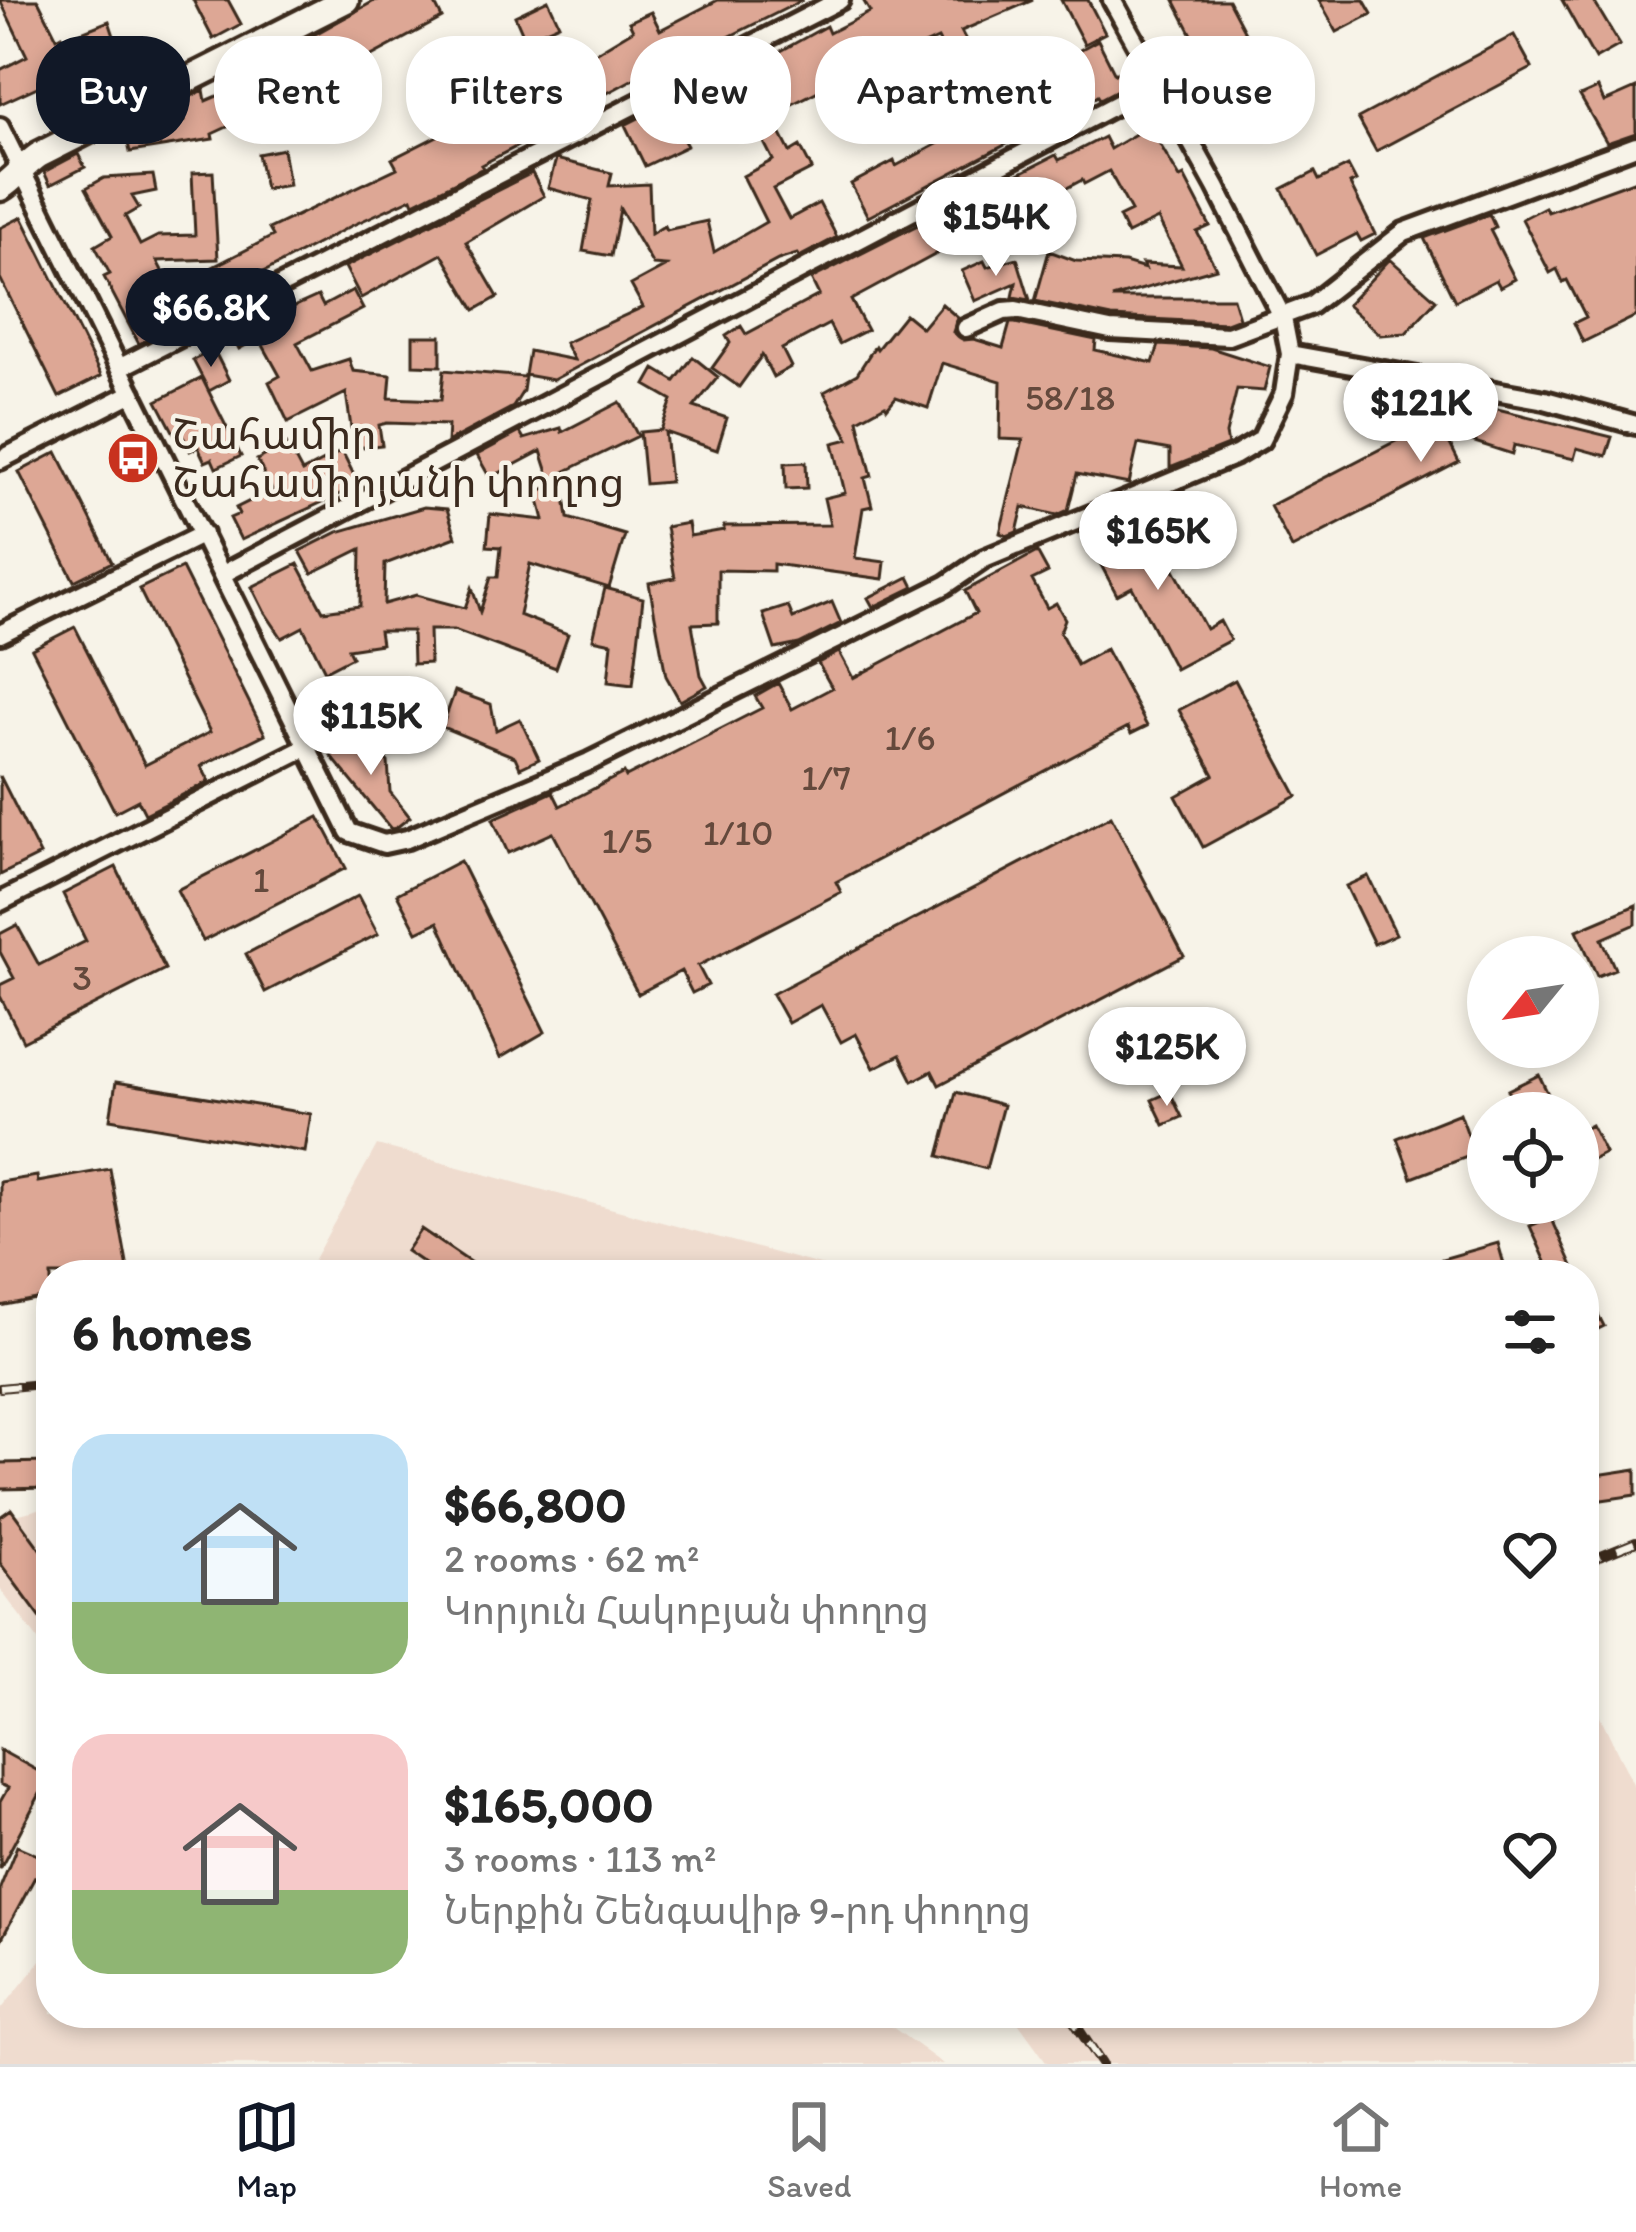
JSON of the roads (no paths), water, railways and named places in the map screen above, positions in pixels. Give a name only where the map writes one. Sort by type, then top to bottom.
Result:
[{"type":"street","points":[[0,188],[20,168],[346,0]]},
{"type":"street","points":[[119,368],[840,0]]},
{"type":"street","points":[[1112,0],[1132,36]]},
{"type":"street","points":[[223,574],[1119,103]]},
{"type":"street","points":[[0,127],[350,832],[384,844],[407,839],[590,762],[946,585],[984,559],[1236,455],[1261,440],[1285,393],[1290,354],[1282,318],[1192,144]]},
{"type":"street","points":[[966,328],[1004,310],[1016,310],[1110,330],[1228,336],[1311,305],[1404,232],[1636,146]]},
{"type":"street","points":[[1290,354],[1545,400],[1636,425]]},
{"type":"street","points":[[0,460],[132,393]]},
{"type":"street","points":[[0,634],[203,534]]},
{"type":"street","points":[[0,902],[309,746]]},
{"type":"railway","points":[[0,1388],[36,1384]]},
{"type":"railway","points":[[1599,1557],[1636,1542]]},
{"type":"railway","points":[[1078,2028],[1102,2064]]},
{"type":"place","name":"Շահամիր Շահամիրյանի փողոց","points":[[133,458]]}]
